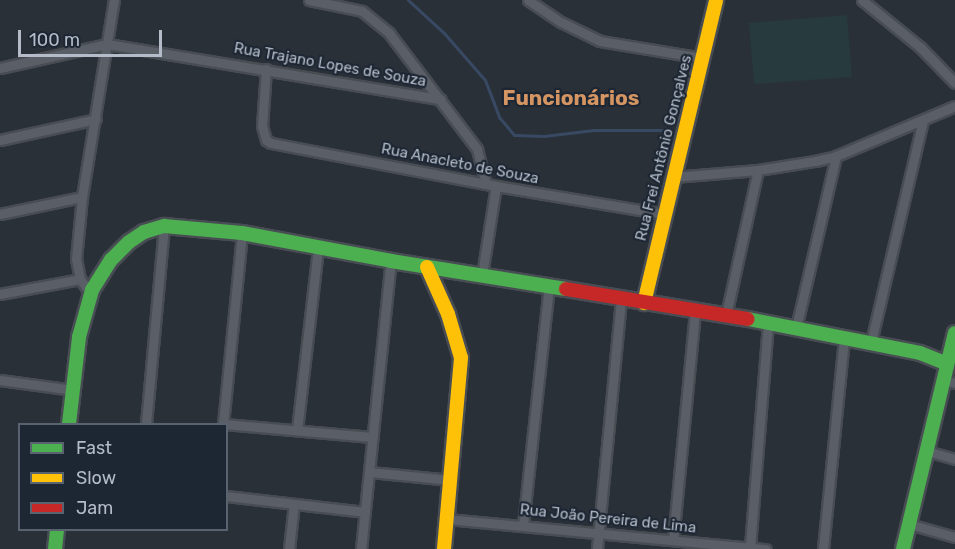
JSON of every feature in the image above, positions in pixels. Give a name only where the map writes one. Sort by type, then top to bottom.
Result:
[{"type":"street","points":[[92,290],[86,287],[80,279],[76,259],[82,197],[114,0]]},
{"type":"street","points":[[309,0],[347,6],[362,12],[389,33],[477,149],[491,185],[482,275]]},
{"type":"street","points":[[528,0],[545,12],[600,41],[703,58]]},
{"type":"street","points":[[545,12],[548,0]]},
{"type":"street","name":"Rua Frei Antônio Gonçalves","points":[[644,303],[716,0]]},
{"type":"street","points":[[862,0],[920,47],[955,83]]},
{"type":"street","points":[[0,68],[107,44]]},
{"type":"street","name":"Rua Trajano Lopes de Souza","points":[[107,44],[441,99]]},
{"type":"street","name":"Rua Anacleto de Souza","points":[[267,69],[262,126],[266,140],[276,144],[491,185],[664,214]]},
{"type":"street","points":[[673,177],[758,170],[836,156],[955,106]]},
{"type":"street","points":[[0,140],[96,119]]},
{"type":"street","points":[[871,342],[923,120]]},
{"type":"street","points":[[796,328],[836,156]]},
{"type":"street","points":[[726,315],[758,170]]},
{"type":"street","points":[[0,214],[82,197]]},
{"type":"street","points":[[69,423],[83,314],[92,290],[111,260],[129,242],[144,232],[164,226],[186,225],[242,233],[621,300],[726,315],[871,342],[920,353],[947,364]]},
{"type":"street","points":[[147,423],[164,226]]},
{"type":"street","points":[[223,423],[242,233]]},
{"type":"street","points":[[297,430],[318,248]]},
{"type":"street","points":[[361,549],[391,261]]},
{"type":"street","points":[[427,267],[448,314],[461,358],[444,549]]},
{"type":"street","points":[[0,294],[80,279]]},
{"type":"street","points":[[523,525],[549,286]]},
{"type":"street","points":[[597,549],[621,300]]},
{"type":"street","points":[[673,540],[695,310]]},
{"type":"street","points":[[750,547],[768,323]]},
{"type":"street","points":[[903,549],[927,451],[949,381],[947,364],[955,333]]},
{"type":"street","points":[[823,549],[844,337]]},
{"type":"street","points":[[0,380],[73,390]]},
{"type":"street","points":[[228,424],[372,437]]},
{"type":"street","points":[[927,451],[955,459]]},
{"type":"street","points":[[370,472],[451,480]]},
{"type":"street","points":[[228,496],[365,512]]},
{"type":"street","points":[[289,549],[294,504]]},
{"type":"street","name":"Rua João Pereira de Lima","points":[[447,519],[673,540],[704,546],[766,549]]},
{"type":"street","points":[[909,524],[955,537]]},
{"type":"street","points":[[55,549],[57,531]]},
{"type":"green space","points":[[847,15],[852,77],[754,84],[749,23]]},
{"type":"waterway","points":[[408,0],[444,33],[485,80],[499,117],[514,135],[544,136],[594,130],[663,130]]},
{"type":"traffic: fast","points":[[69,423],[79,337],[92,290],[111,260],[129,242],[144,232],[164,226],[242,233],[391,261],[566,289]]},
{"type":"traffic: fast","points":[[748,319],[920,353],[947,364]]},
{"type":"traffic: fast","points":[[903,549],[955,333]]},
{"type":"traffic: fast","points":[[55,549],[57,531]]},
{"type":"traffic: slow","points":[[644,303],[716,0]]},
{"type":"traffic: slow","points":[[427,267],[448,314],[461,358],[444,549]]},
{"type":"traffic: jam","points":[[566,289],[748,319]]},
{"type":"district","name":"Funcionários","points":[[571,98]]}]
